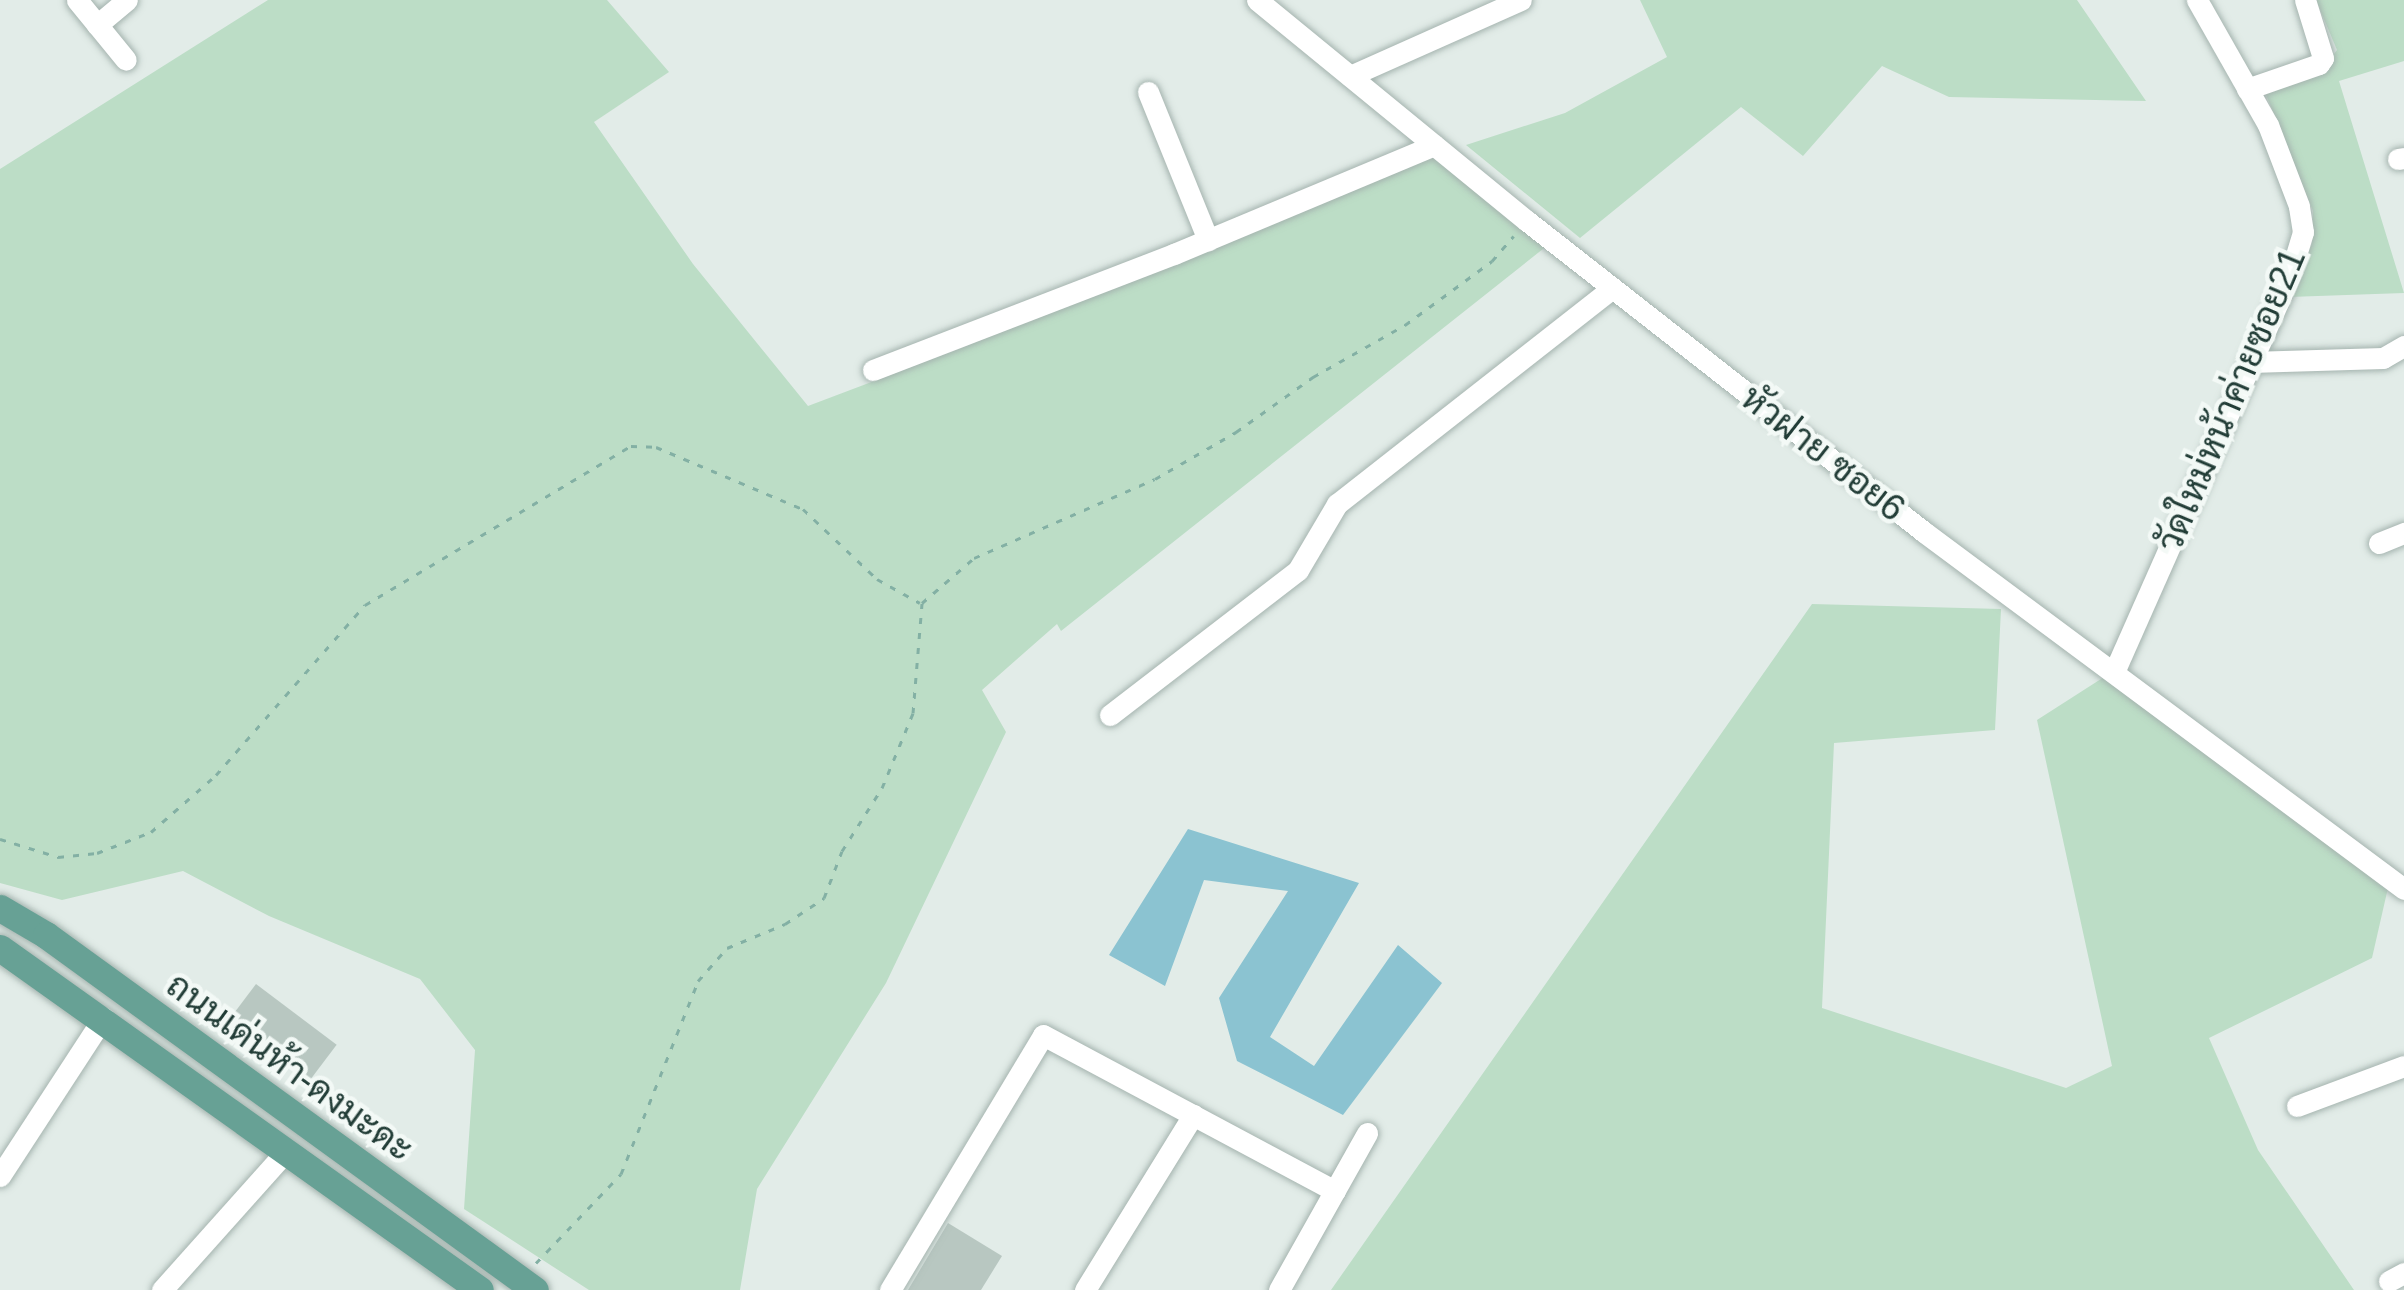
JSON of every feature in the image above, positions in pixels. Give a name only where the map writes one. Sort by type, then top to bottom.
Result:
[{"type":"main road","name":"ถนนเด่นห้า-ดงมะดะ","points":[[0,908],[46,935],[527,1285]]},
{"type":"main road","name":"ถนนเด่นห้า-ดงมะดะ","points":[[0,948],[480,1290]]},
{"type":"street","points":[[77,0],[126,60]]},
{"type":"street","points":[[97,25],[127,0]]},
{"type":"street","name":"หัวฝาย ซอย6","points":[[1257,0],[1526,221],[1924,532],[2404,889]]},
{"type":"street","points":[[1350,76],[1522,0]]},
{"type":"street","name":"วัดใหม่หน้าค่ายซอย21","points":[[2114,670],[2302,232],[2299,206],[2247,89],[2197,0]]},
{"type":"street","points":[[2247,89],[2319,64],[2323,58],[2305,0]]},
{"type":"street","points":[[1148,92],[1208,239]]},
{"type":"street","points":[[873,370],[1434,145]]},
{"type":"street","points":[[1110,716],[1298,570],[1337,504],[1612,288]]},
{"type":"street","points":[[2250,362],[2383,358],[2404,346]]},
{"type":"street","points":[[2379,543],[2404,533]]},
{"type":"street","points":[[0,1175],[103,1018]]},
{"type":"street","points":[[890,1290],[1043,1035],[1336,1191]]},
{"type":"street","points":[[2297,1106],[2404,1066]]},
{"type":"street","points":[[1085,1290],[1193,1115]]},
{"type":"street","points":[[1279,1290],[1367,1133]]},
{"type":"street","points":[[162,1290],[287,1150]]},
{"type":"path","points":[[527,1285],[621,1174],[698,981],[727,948],[785,924],[824,898],[842,851],[881,788],[914,713],[922,603],[974,558],[1155,479],[1236,432],[1313,377],[1405,326],[1492,261],[1526,221]]},
{"type":"path","points":[[0,839],[58,857],[97,853],[151,832],[216,776],[365,605],[631,446],[656,448],[803,509],[877,579],[922,603]]},
{"type":"green space","points":[[268,0],[607,0],[669,72],[594,122],[693,264],[808,406],[964,347],[1434,145],[1553,241],[1061,631],[1057,624],[982,690],[1006,732],[886,983],[757,1189],[740,1290],[589,1290],[464,1209],[475,1050],[420,979],[269,916],[183,871],[62,900],[0,883],[0,169]]},
{"type":"green space","points":[[1640,0],[2077,0],[2146,101],[1949,97],[1882,66],[1803,156],[1741,107],[1580,238],[1466,145],[1565,113],[1667,57]]},
{"type":"green space","points":[[2316,0],[2404,0],[2404,61],[2339,81],[2404,293],[2289,297],[2312,244],[2313,211],[2265,92],[2323,69],[2337,50]]},
{"type":"green space","points":[[1812,604],[2001,609],[1995,730],[1834,743],[1822,1008],[2066,1088],[2112,1066],[2037,720],[2115,670],[2390,879],[2372,958],[2209,1038],[2258,1150],[2354,1290],[1331,1290]]},
{"type":"water","points":[[1188,829],[1359,883],[1270,1037],[1314,1066],[1398,945],[1442,983],[1343,1115],[1237,1061],[1219,998],[1288,891],[1204,880],[1165,986],[1109,955]]},
{"type":"building","points":[[256,984],[337,1045],[311,1079],[230,1018]]},
{"type":"building","points":[[948,1223],[1002,1256],[981,1290],[908,1290]]}]
